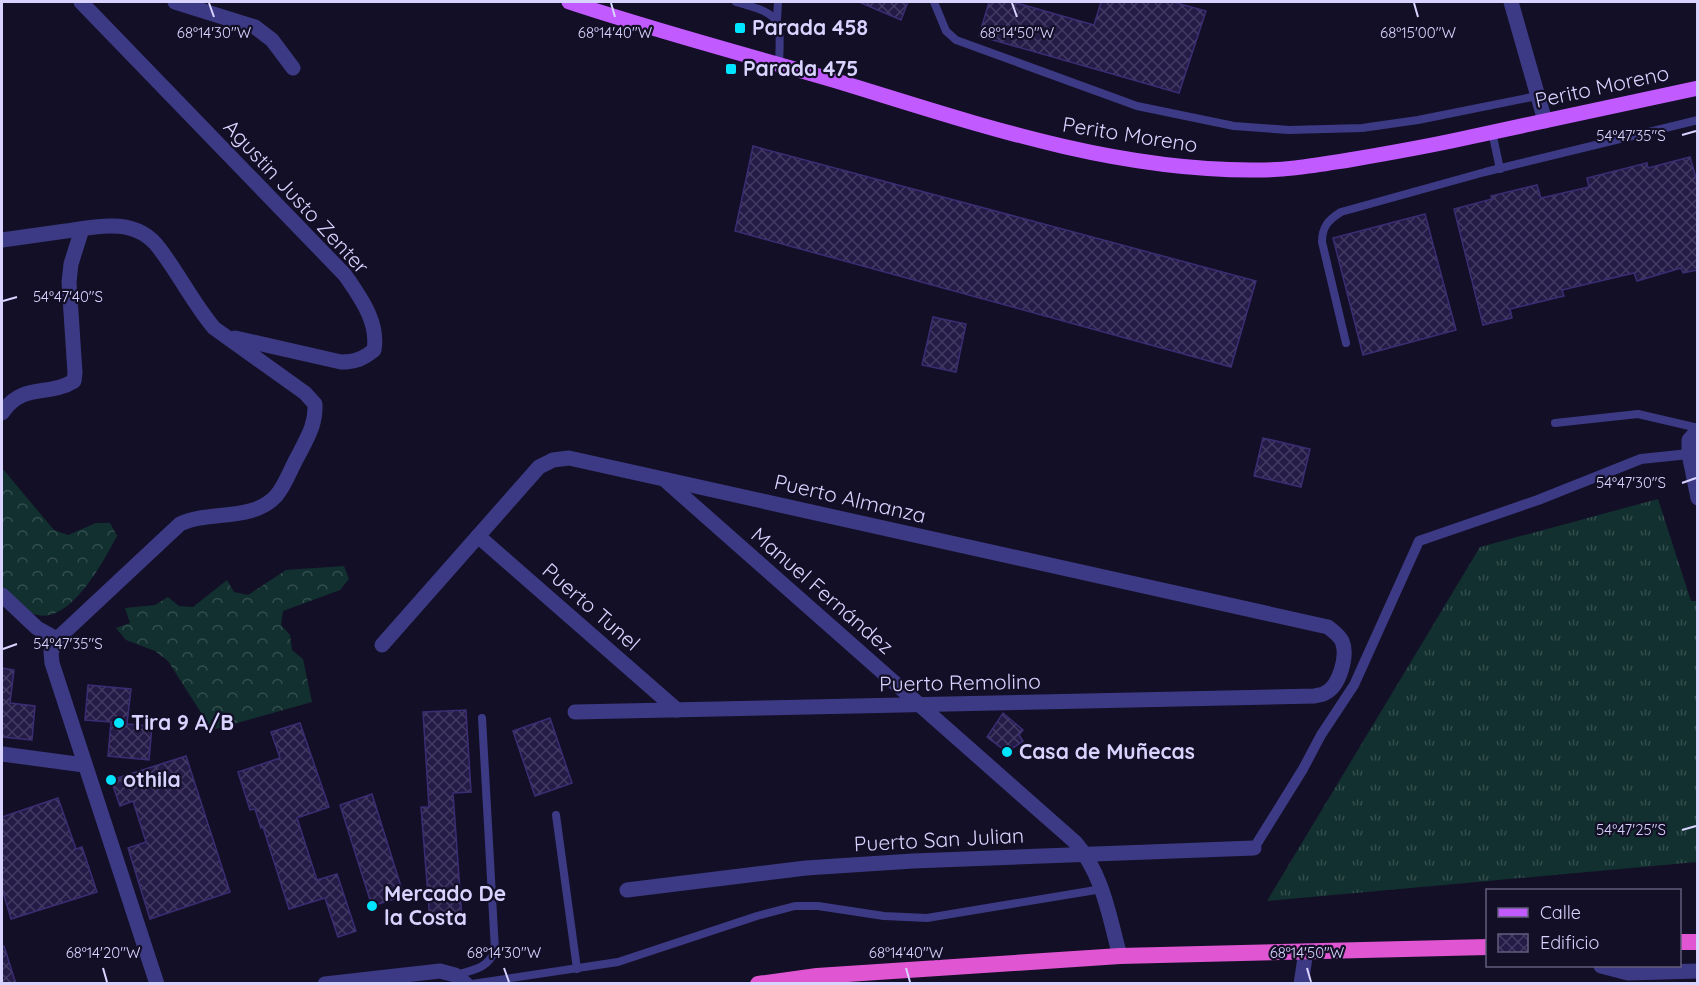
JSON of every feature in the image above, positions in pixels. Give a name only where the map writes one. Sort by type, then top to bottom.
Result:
[{"type":"highway","points":[[1681,942],[1698,942]]},
{"type":"highway","points":[[758,984],[828,975],[1120,956],[1486,947]]},
{"type":"main road","name":"Perito Moreno","points":[[569,2],[628,22],[779,64],[998,130],[1073,150],[1149,164],[1254,171],[1311,166],[1408,150],[1698,88]]},
{"type":"street","name":"Agustin Justo Zenter","points":[[81,2],[345,275],[363,302],[376,337],[374,350],[364,358],[353,362],[341,362],[229,337]]},
{"type":"street","points":[[175,2],[255,27],[272,39],[293,68]]},
{"type":"street","points":[[1511,2],[1545,121]]},
{"type":"street","points":[[2,240],[105,224],[141,232],[158,246],[214,328],[305,393],[315,404],[314,424],[277,495],[265,506],[248,511],[193,518],[180,524],[57,639],[51,652],[52,663],[84,765],[157,984]]},
{"type":"street","points":[[2,413],[16,398],[30,391],[65,386],[74,381],[69,282],[71,264],[82,229]]},
{"type":"street","points":[[1698,429],[1689,440],[1689,454],[1698,498]]},
{"type":"street","points":[[1254,848],[1303,769],[1321,735],[1354,685],[1419,541],[1538,500],[1641,459],[1689,454]]},
{"type":"street","name":"Puerto Almanza","points":[[382,645],[539,467],[553,460],[569,458],[1328,627],[1339,636],[1343,643],[1344,655],[1338,677]]},
{"type":"street","name":"Manuel Fernández","points":[[664,479],[1075,842],[1086,855],[1100,881],[1120,956]]},
{"type":"street","name":"Puerto Tunel","points":[[478,536],[677,710]]},
{"type":"street","points":[[2,595],[37,628],[57,639]]},
{"type":"street","name":"Puerto Remolino","points":[[574,712],[1315,696],[1326,693],[1338,677]]},
{"type":"street","points":[[2,754],[84,765]]},
{"type":"street","name":"Puerto San Julian","points":[[627,890],[806,868],[1254,848]]},
{"type":"street","points":[[1301,984],[1306,951]]},
{"type":"street","points":[[1605,967],[1628,973],[1698,971]]},
{"type":"street","points":[[325,984],[440,971],[460,979]]},
{"type":"lane","points":[[736,2],[768,12],[777,20]]},
{"type":"lane","points":[[778,2],[779,64]]},
{"type":"lane","points":[[934,2],[946,31],[956,40],[1137,106],[1234,126],[1289,130],[1362,128],[1419,120],[1537,96]]},
{"type":"lane","points":[[1346,343],[1322,242],[1324,226],[1330,218],[1341,212],[1500,169],[1698,120]]},
{"type":"lane","points":[[1491,132],[1500,169]]},
{"type":"lane","points":[[1555,423],[1638,414],[1698,429]]},
{"type":"lane","points":[[1338,677],[1354,685]]},
{"type":"lane","points":[[460,979],[491,960],[495,950],[482,718]]},
{"type":"lane","points":[[556,815],[577,969]]},
{"type":"lane","points":[[472,984],[618,962],[757,916],[795,906],[818,906],[884,916],[927,918],[1102,889]]},
{"type":"green space","points":[[2,468],[54,530],[68,535],[96,523],[110,523],[117,536],[95,575],[73,601],[60,611],[47,615],[34,614],[2,588]]},
{"type":"green space","points":[[1658,499],[1691,601],[1697,601],[1697,862],[1267,901],[1480,547]]},
{"type":"green space","points":[[344,566],[349,579],[340,590],[283,611],[281,625],[290,635],[292,650],[303,659],[312,702],[212,730],[168,661],[155,651],[126,640],[116,628],[130,623],[125,608],[155,605],[168,597],[179,606],[193,607],[227,580],[234,592],[248,595],[286,570]]},
{"type":"building","points":[[859,2],[908,2],[901,20]]},
{"type":"building","points":[[989,2],[1013,2],[1094,25],[1101,2],[1173,2],[1206,11],[1179,93],[979,36]]},
{"type":"building","points":[[753,146],[1256,281],[1231,367],[735,231]]},
{"type":"building","points":[[1690,157],[1698,185],[1698,270],[1683,273],[1681,268],[1637,281],[1634,273],[1562,290],[1564,296],[1510,309],[1512,318],[1483,325],[1454,209],[1492,199],[1491,196],[1537,185],[1541,198],[1589,187],[1587,178],[1647,163],[1648,168]]},
{"type":"building","points":[[1425,214],[1456,330],[1363,355],[1333,238]]},
{"type":"building","points":[[933,317],[966,324],[956,372],[922,365]]},
{"type":"building","points":[[1263,438],[1310,449],[1301,487],[1254,476]]},
{"type":"building","points":[[2,668],[14,670],[10,703],[35,706],[32,740],[2,737]]},
{"type":"building","name":"Tira 9 A/B","points":[[88,685],[131,689],[127,724],[152,726],[149,760],[108,756],[111,722],[85,720]]},
{"type":"building","points":[[466,710],[471,792],[453,793],[462,919],[430,921],[421,807],[429,807],[423,712]]},
{"type":"building","points":[[1003,713],[1023,730],[1019,735],[1023,741],[1007,752],[987,737]]},
{"type":"building","points":[[550,718],[572,783],[535,796],[513,731]]},
{"type":"building","points":[[300,723],[329,807],[297,818],[317,880],[337,874],[356,931],[338,937],[325,898],[289,909],[263,827],[261,828],[255,809],[250,810],[238,772],[280,758],[271,732]]},
{"type":"building","points":[[186,756],[230,892],[150,919],[128,848],[146,842],[133,801],[120,806],[111,780]]},
{"type":"building","points":[[372,794],[404,896],[372,906],[340,805]]},
{"type":"building","points":[[58,798],[76,849],[82,847],[97,892],[11,919],[2,889],[2,817]]},
{"type":"building","points":[[4,946],[16,984],[2,984],[2,947]]},
{"type":"place","name":"Parada 458","points":[[740,28]]},
{"type":"place","name":"Parada 475","points":[[731,69]]},
{"type":"place","name":"Tira 9 A/B","points":[[119,723]]},
{"type":"place","name":"Casa de Muñecas","points":[[1007,752]]},
{"type":"place","name":"othila","points":[[111,780]]},
{"type":"place","name":"Mercado De la Costa","points":[[372,906]]}]
